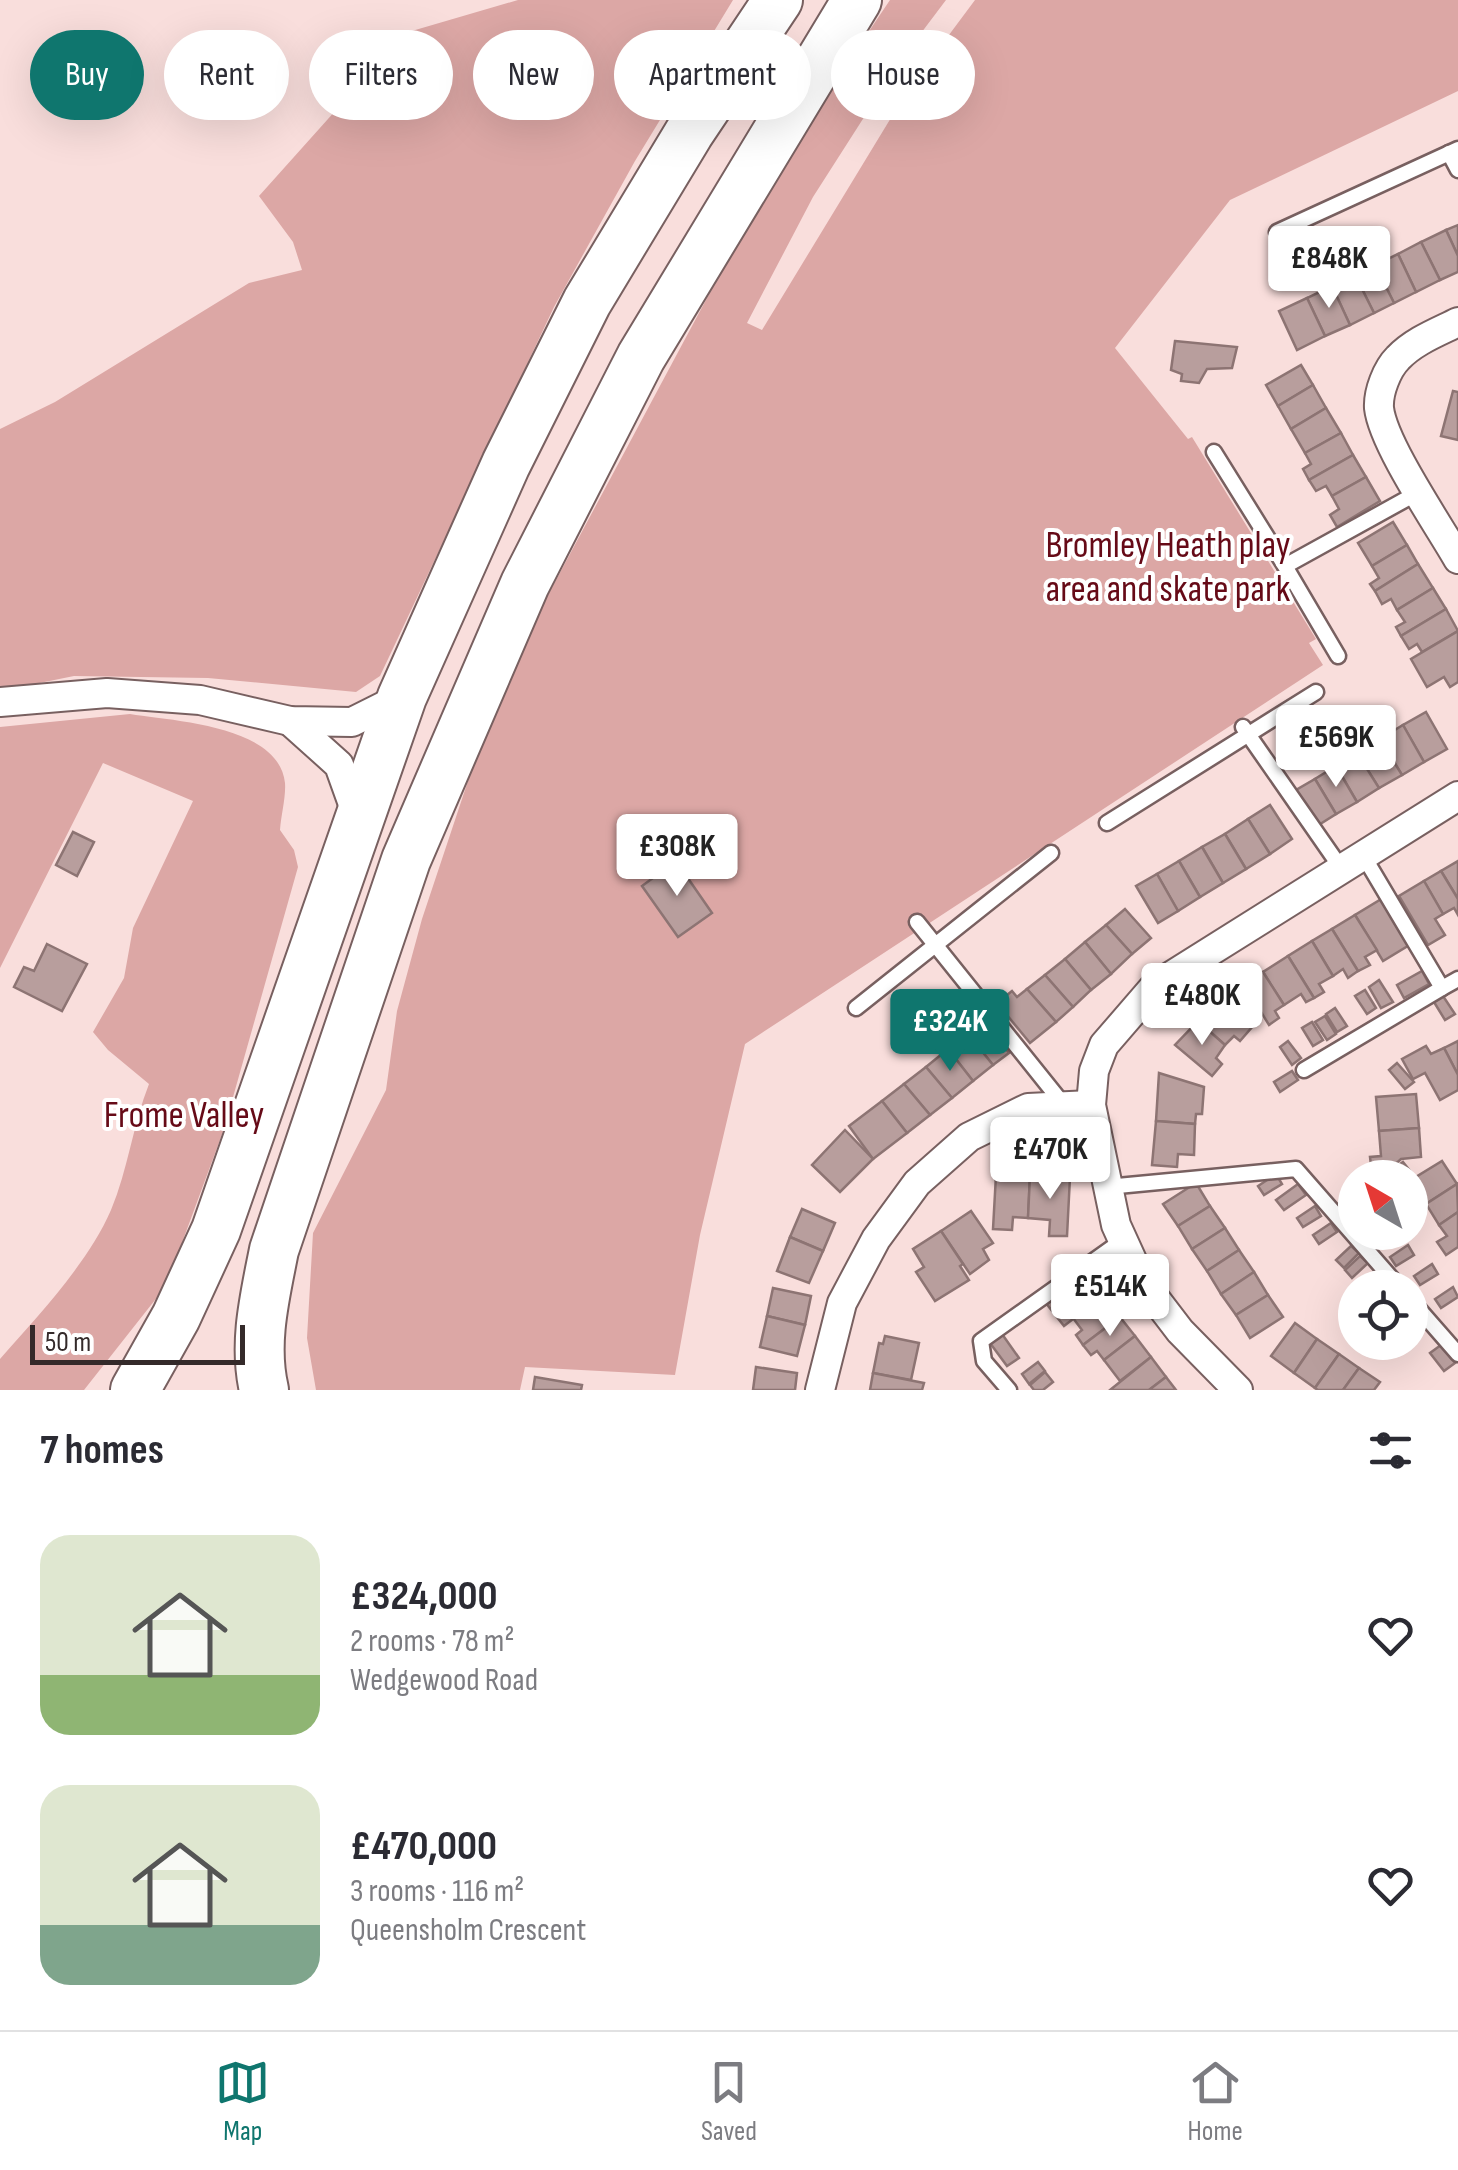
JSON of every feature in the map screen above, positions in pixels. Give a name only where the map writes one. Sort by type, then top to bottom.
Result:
[{"type":"highway","points":[[136,1390],[176,1317],[216,1230],[402,697],[506,464],[588,302],[689,133],[778,0]]},
{"type":"highway","points":[[264,1390],[260,1372],[261,1316],[274,1250],[406,860],[525,584],[641,357],[857,0]]},
{"type":"highway","points":[[118,1390],[176,1317]]},
{"type":"street","points":[[1458,322],[1426,337],[1397,358],[1384,380],[1378,404],[1384,430],[1458,559]]},
{"type":"street","points":[[0,702],[106,693],[200,700],[290,721],[352,722],[402,697]]},
{"type":"street","points":[[290,721],[339,765],[360,824]]},
{"type":"street","points":[[1238,1390],[1180,1331],[1141,1280],[1123,1240],[1078,1105],[1104,1045],[1156,986],[1458,796]]},
{"type":"street","points":[[820,1390],[842,1302],[876,1238],[918,1183],[968,1137],[1028,1108],[1078,1105]]},
{"type":"lane","points":[[1278,232],[1454,151],[1458,170]]},
{"type":"lane","points":[[1214,452],[1338,656]]},
{"type":"lane","points":[[1285,566],[1418,492]]},
{"type":"lane","points":[[1108,824],[1246,732],[1316,692]]},
{"type":"lane","points":[[1246,732],[1352,862],[1442,988]]},
{"type":"lane","points":[[856,1008],[1051,853]]},
{"type":"lane","points":[[917,922],[1078,1105]]},
{"type":"lane","points":[[1304,1070],[1458,979]]},
{"type":"lane","points":[[1108,1187],[1296,1168],[1384,1270]]},
{"type":"lane","points":[[1009,1390],[984,1360],[982,1341],[1123,1240]]},
{"type":"lane","points":[[1428,1320],[1458,1354]]},
{"type":"green space","points":[[518,0],[733,0],[715,30],[614,30],[614,120],[660,120],[554,307],[380,676],[356,692],[208,678],[74,676],[0,691],[0,429],[55,402],[249,283],[302,270],[293,242],[259,196],[327,120],[453,120],[453,30],[415,30]]},
{"type":"green space","points":[[890,0],[946,0],[923,30],[870,30]]},
{"type":"green space","name":"Bromley Heath play area and skate park","points":[[975,0],[1458,0],[1458,91],[1230,200],[1115,348],[1188,439],[1192,437],[1316,639],[1309,643],[1323,665],[745,1044],[700,1235],[675,1375],[525,1367],[520,1390],[316,1390],[307,1338],[313,1233],[386,1090],[397,1011],[422,919],[510,666],[775,171],[831,88],[831,120],[862,120],[813,197],[747,323],[762,330],[890,120],[975,120],[975,30],[953,30]]},
{"type":"green space","name":"Frome Valley","points":[[130,714],[221,729],[264,749],[278,764],[285,783],[280,830],[294,850],[298,867],[224,1129],[166,1286],[84,1390],[0,1390],[0,1359],[76,1269],[117,1195],[149,1084],[93,1032],[124,978],[133,928],[193,801],[103,763],[0,968],[0,727]]},
{"type":"building","points":[[1458,225],[1458,256],[1446,230]]},
{"type":"building","points":[[1446,230],[1458,256],[1458,272],[1440,280],[1421,242]]},
{"type":"building","points":[[1421,242],[1440,280],[1416,292],[1398,254]]},
{"type":"building","points":[[1398,254],[1416,292],[1394,303],[1375,265]]},
{"type":"building","points":[[1375,265],[1394,303],[1374,313],[1355,275]]},
{"type":"building","points":[[1355,275],[1374,313],[1350,325],[1332,286]]},
{"type":"building","points":[[1332,286],[1350,325],[1325,336],[1307,298]]},
{"type":"building","points":[[1307,298],[1325,336],[1297,350],[1279,311]]},
{"type":"building","points":[[1175,341],[1237,347],[1232,368],[1207,369],[1199,383],[1181,381],[1182,374],[1171,370]]},
{"type":"building","points":[[1301,365],[1313,385],[1278,406],[1266,385]]},
{"type":"building","points":[[1313,385],[1326,408],[1291,429],[1278,406]]},
{"type":"building","points":[[1453,391],[1458,392],[1458,440],[1441,436]]},
{"type":"building","points":[[1326,408],[1341,433],[1305,453],[1291,429]]},
{"type":"building","points":[[1341,433],[1353,455],[1309,480],[1303,469],[1311,464],[1305,453]]},
{"type":"building","points":[[1353,455],[1366,477],[1332,496],[1326,486],[1316,491],[1309,480]]},
{"type":"building","points":[[1366,477],[1380,501],[1337,527],[1330,515],[1339,509],[1332,496]]},
{"type":"building","points":[[1393,522],[1407,545],[1372,566],[1358,543]]},
{"type":"building","points":[[1407,545],[1418,564],[1375,591],[1370,584],[1379,578],[1372,566]]},
{"type":"building","points":[[1418,564],[1433,588],[1397,610],[1391,599],[1382,604],[1375,591]]},
{"type":"building","points":[[1433,588],[1446,609],[1401,636],[1396,627],[1405,622],[1397,610]]},
{"type":"building","points":[[1446,609],[1458,631],[1422,652],[1417,644],[1409,649],[1401,636]]},
{"type":"building","points":[[1458,631],[1458,682],[1450,687],[1444,677],[1427,687],[1411,659]]},
{"type":"building","points":[[1426,712],[1447,749],[1424,762],[1403,725]]},
{"type":"building","points":[[1403,725],[1424,762],[1402,775],[1380,739]]},
{"type":"building","points":[[1380,739],[1402,775],[1379,788],[1357,753]]},
{"type":"building","points":[[1357,753],[1379,788],[1357,802],[1336,766]]},
{"type":"building","points":[[1336,766],[1357,802],[1336,814],[1315,779]]},
{"type":"building","points":[[1315,779],[1336,814],[1317,826],[1296,790]]},
{"type":"building","points":[[1270,805],[1292,839],[1270,854],[1248,819]]},
{"type":"building","points":[[1248,819],[1270,854],[1246,869],[1225,834]]},
{"type":"building","points":[[73,832],[94,842],[77,876],[56,865]]},
{"type":"building","points":[[1225,834],[1246,869],[1223,883],[1202,847]]},
{"type":"building","points":[[1202,847],[1223,883],[1200,897],[1179,861]]},
{"type":"building","points":[[676,861],[712,913],[678,937],[642,886]]},
{"type":"building","points":[[1179,861],[1200,897],[1178,911],[1157,874]]},
{"type":"building","points":[[1458,861],[1458,899],[1441,871]]},
{"type":"building","points":[[1441,871],[1458,899],[1458,915],[1454,908],[1443,914],[1424,881]]},
{"type":"building","points":[[1157,874],[1178,911],[1158,923],[1136,886]]},
{"type":"building","points":[[1424,881],[1443,914],[1435,919],[1445,935],[1428,945],[1399,896]]},
{"type":"building","points":[[1383,898],[1411,944],[1383,961],[1355,915]]},
{"type":"building","points":[[1125,909],[1151,938],[1132,954],[1106,925]]},
{"type":"building","points":[[1355,915],[1377,950],[1365,957],[1370,965],[1358,971],[1332,929]]},
{"type":"building","points":[[1106,925],[1132,954],[1111,974],[1085,942]]},
{"type":"building","points":[[1332,929],[1358,971],[1348,978],[1343,969],[1333,976],[1312,941]]},
{"type":"building","points":[[1312,941],[1333,976],[1319,984],[1324,992],[1314,998],[1288,956]]},
{"type":"building","points":[[1085,942],[1111,974],[1091,990],[1065,959]]},
{"type":"building","points":[[47,944],[87,964],[62,1011],[14,987],[24,967],[34,971]]},
{"type":"building","points":[[1288,956],[1314,998],[1306,1002],[1301,994],[1284,1005],[1263,972]]},
{"type":"building","points":[[1065,959],[1091,990],[1073,1007],[1045,975]]},
{"type":"building","points":[[1422,971],[1429,984],[1404,998],[1397,985]]},
{"type":"building","points":[[1263,972],[1284,1005],[1275,1011],[1279,1018],[1269,1025],[1244,984]]},
{"type":"building","points":[[1045,975],[1073,1007],[1056,1022],[1027,989]]},
{"type":"building","points":[[1379,980],[1393,1002],[1381,1008],[1369,987]]},
{"type":"building","points":[[1027,989],[1056,1022],[1030,1043],[997,1003],[1012,991],[1017,997]]},
{"type":"building","points":[[1226,990],[1259,1019],[1240,1041],[1234,1036],[1225,1045],[1198,1021]]},
{"type":"building","points":[[1365,990],[1376,1008],[1367,1014],[1355,996]]},
{"type":"building","points":[[1443,996],[1455,1014],[1445,1020],[1434,1002]]},
{"type":"building","points":[[1335,1008],[1347,1026],[1337,1032],[1326,1014]]},
{"type":"building","points":[[1325,1016],[1336,1034],[1327,1040],[1315,1022]]},
{"type":"building","points":[[985,1021],[1009,1053],[993,1065],[968,1034]]},
{"type":"building","points":[[1198,1021],[1225,1045],[1216,1058],[1222,1064],[1212,1076],[1175,1045]]},
{"type":"building","points":[[1312,1022],[1323,1040],[1313,1046],[1302,1028]]},
{"type":"building","points":[[968,1034],[993,1065],[973,1081],[948,1049]]},
{"type":"building","points":[[1288,1041],[1301,1058],[1292,1065],[1280,1047]]},
{"type":"building","points":[[1458,1041],[1458,1075],[1444,1048]]},
{"type":"building","points":[[1426,1046],[1431,1054],[1444,1048],[1458,1075],[1458,1090],[1440,1100],[1425,1073],[1413,1079],[1402,1059]]},
{"type":"building","points":[[948,1049],[973,1081],[952,1098],[926,1067]]},
{"type":"building","points":[[1397,1063],[1414,1082],[1405,1089],[1389,1070]]},
{"type":"building","points":[[926,1067],[952,1098],[930,1115],[904,1084]]},
{"type":"building","points":[[1292,1071],[1298,1080],[1280,1092],[1274,1082]]},
{"type":"building","points":[[1159,1073],[1204,1087],[1202,1114],[1196,1114],[1195,1124],[1156,1121]]},
{"type":"building","points":[[904,1084],[930,1115],[907,1133],[882,1101]]},
{"type":"building","points":[[1416,1094],[1419,1128],[1379,1131],[1376,1097]]},
{"type":"building","points":[[882,1101],[907,1133],[873,1159],[849,1126]]},
{"type":"building","points":[[1156,1121],[1195,1124],[1194,1155],[1178,1154],[1177,1167],[1152,1165]]},
{"type":"building","points":[[1419,1128],[1421,1157],[1370,1160],[1381,1156],[1379,1131]]},
{"type":"building","points":[[845,1130],[873,1159],[840,1192],[812,1165]]},
{"type":"building","points":[[1442,1161],[1457,1184],[1428,1203],[1428,1170]]},
{"type":"building","points":[[1276,1174],[1282,1184],[1264,1195],[1258,1186]]},
{"type":"building","points":[[996,1175],[1030,1175],[1028,1218],[1013,1217],[1012,1230],[993,1229]]},
{"type":"building","points":[[1030,1175],[1070,1177],[1067,1236],[1049,1236],[1050,1220],[1028,1218]]},
{"type":"building","points":[[1196,1183],[1210,1206],[1178,1226],[1163,1204]]},
{"type":"building","points":[[1298,1184],[1306,1195],[1284,1210],[1276,1200]]},
{"type":"building","points":[[1457,1184],[1458,1212],[1439,1225],[1428,1203]]},
{"type":"building","points":[[1210,1206],[1225,1228],[1192,1249],[1178,1226]]},
{"type":"building","points":[[1315,1206],[1321,1216],[1303,1227],[1297,1218]]},
{"type":"building","points":[[802,1209],[835,1223],[823,1251],[790,1237]]},
{"type":"building","points":[[971,1211],[993,1243],[983,1249],[989,1260],[970,1274],[941,1231]]},
{"type":"building","points":[[1458,1212],[1458,1247],[1446,1255],[1437,1242],[1447,1236],[1439,1225]]},
{"type":"building","points":[[1331,1223],[1337,1232],[1319,1244],[1313,1235]]},
{"type":"building","points":[[1225,1228],[1239,1250],[1207,1271],[1192,1249]]},
{"type":"building","points":[[941,1231],[969,1280],[935,1301],[916,1272],[924,1267],[913,1249]]},
{"type":"building","points":[[790,1237],[823,1251],[809,1283],[777,1271]]},
{"type":"building","points":[[1239,1250],[1254,1272],[1221,1294],[1207,1271]]},
{"type":"building","points":[[1347,1250],[1359,1253],[1344,1268],[1336,1260]]},
{"type":"building","points":[[1400,1250],[1411,1250],[1414,1255],[1396,1266],[1390,1257]]},
{"type":"building","points":[[1360,1256],[1368,1263],[1361,1270],[1345,1270]]},
{"type":"building","points":[[1432,1264],[1438,1274],[1428,1280],[1428,1270],[1423,1270]]},
{"type":"building","points":[[1254,1272],[1268,1295],[1236,1315],[1221,1294]]},
{"type":"building","points":[[1078,1276],[1083,1282],[1090,1276],[1104,1295],[1064,1326],[1045,1302]]},
{"type":"building","points":[[1453,1287],[1458,1297],[1441,1308],[1435,1299]]},
{"type":"building","points":[[773,1288],[811,1296],[805,1325],[767,1316]]},
{"type":"building","points":[[1104,1295],[1120,1317],[1083,1345],[1076,1335],[1082,1330],[1073,1318]]},
{"type":"building","points":[[1268,1295],[1283,1317],[1250,1338],[1236,1315]]},
{"type":"building","points":[[767,1316],[805,1325],[797,1356],[760,1347]]},
{"type":"building","points":[[1120,1317],[1135,1336],[1104,1360],[1097,1351],[1091,1355],[1083,1345]]},
{"type":"building","points":[[1295,1323],[1317,1339],[1294,1373],[1271,1356]]},
{"type":"building","points":[[1002,1334],[1019,1358],[1007,1366],[990,1343]]},
{"type":"building","points":[[885,1336],[919,1343],[911,1380],[873,1373],[879,1343],[883,1344]]},
{"type":"building","points":[[1135,1336],[1151,1357],[1120,1381],[1104,1360]]},
{"type":"building","points":[[1317,1339],[1338,1353],[1315,1388],[1294,1373]]},
{"type":"building","points":[[1441,1345],[1455,1363],[1444,1371],[1430,1353]]},
{"type":"building","points":[[1338,1355],[1338,1360],[1348,1360],[1359,1368],[1343,1390],[1315,1388]]},
{"type":"building","points":[[1151,1357],[1166,1377],[1149,1390],[1110,1390]]},
{"type":"building","points":[[1038,1362],[1045,1371],[1029,1384],[1022,1374]]},
{"type":"building","points":[[756,1367],[797,1373],[795,1390],[753,1390]]},
{"type":"building","points":[[1359,1368],[1380,1382],[1374,1390],[1343,1390]]},
{"type":"building","points":[[1045,1372],[1053,1382],[1043,1390],[1034,1390],[1030,1385]]},
{"type":"building","points":[[873,1373],[924,1383],[922,1390],[870,1390]]},
{"type":"building","points":[[535,1377],[582,1385],[581,1390],[533,1390]]},
{"type":"building","points":[[1166,1377],[1176,1390],[1149,1390]]}]
